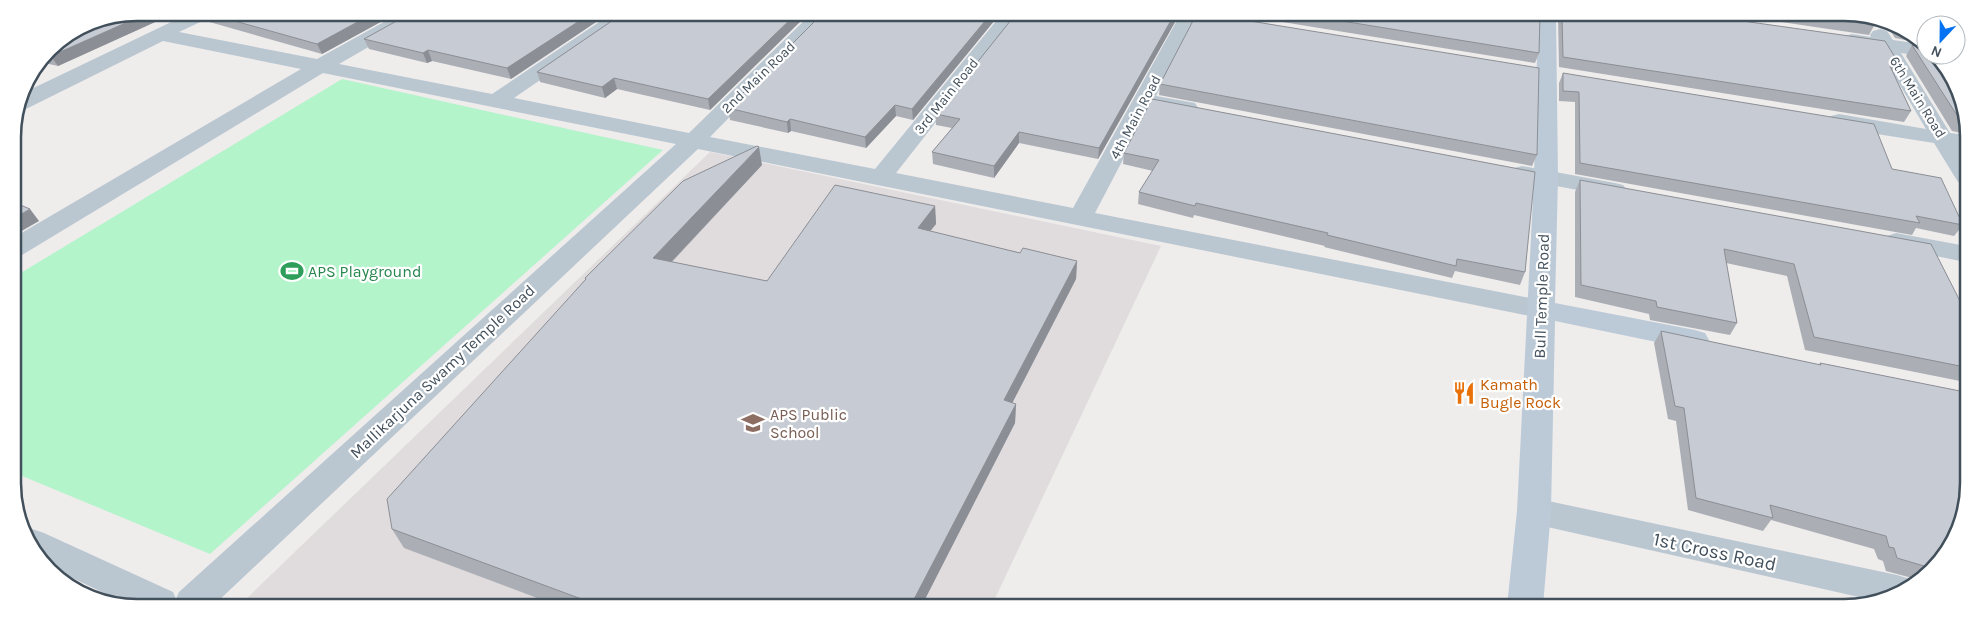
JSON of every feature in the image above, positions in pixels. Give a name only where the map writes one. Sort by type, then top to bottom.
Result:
[{"type":"street","points":[[28,99],[186,21]]},
{"type":"street","points":[[21,244],[320,66],[401,21]]},
{"type":"street","points":[[496,102],[614,21]]},
{"type":"street","name":"2nd Main Road","points":[[693,141],[815,21]]},
{"type":"street","name":"3rd Main Road","points":[[880,178],[1006,21]]},
{"type":"street","name":"4th Main Road","points":[[1080,218],[1187,21]]},
{"type":"street","points":[[1229,21],[1248,24]]},
{"type":"street","name":"Bull Temple Road","points":[[1526,599],[1534,511],[1546,178],[1547,21]]},
{"type":"street","name":"6th Main Road","points":[[1875,25],[1960,167]]},
{"type":"street","points":[[158,34],[1723,346]]},
{"type":"street","points":[[1837,38],[1916,50]]},
{"type":"street","points":[[1144,100],[1213,113]]},
{"type":"street","points":[[1818,118],[1960,141]]},
{"type":"street","name":"Mallikarjuna Swamy Temple Road","points":[[196,599],[693,141]]},
{"type":"street","points":[[1497,168],[1634,194]]},
{"type":"street","points":[[1878,238],[1960,253]]},
{"type":"street","name":"1st Cross Road","points":[[1534,511],[1891,589]]},
{"type":"street","points":[[41,547],[151,599]]},
{"type":"shaded area","name":"APS Public School","points":[[710,152],[1161,246],[995,599],[246,599]]},
{"type":"green space","points":[[342,79],[663,150],[210,554],[21,475],[21,273]]},
{"type":"building","points":[[130,21],[58,53],[79,37],[93,30],[114,23]]},
{"type":"building","points":[[235,21],[359,21],[317,44]]},
{"type":"building","points":[[397,21],[579,21],[507,68],[428,50],[423,53],[364,39]]},
{"type":"building","points":[[612,21],[789,21],[708,99],[614,78],[602,87],[537,72]]},
{"type":"building","points":[[815,21],[985,21],[912,109],[895,105],[865,137],[790,119],[787,122],[728,108]]},
{"type":"building","points":[[1010,21],[1171,21],[1099,148],[1019,132],[994,166],[932,152],[960,119],[936,114]]},
{"type":"building","points":[[1193,21],[1250,21],[1539,68],[1537,155],[1160,84]]},
{"type":"building","points":[[1342,21],[1540,21],[1539,53]]},
{"type":"building","points":[[1562,21],[1743,21],[1885,41],[1898,62],[1890,66],[1911,111],[1563,57]]},
{"type":"building","points":[[1925,65],[1934,65],[1940,73],[1948,86],[1958,118]]},
{"type":"building","points":[[1563,73],[1874,124],[1892,169],[1941,178],[1960,219],[1960,224],[1916,216],[1920,223],[1580,163],[1579,92],[1563,91]]},
{"type":"building","points":[[1152,99],[1535,172],[1525,272],[1457,259],[1456,266],[1327,235],[1328,233],[1196,203],[1195,206],[1139,192],[1159,160],[1124,153]]},
{"type":"building","name":"APS Public School","points":[[757,146],[759,147],[653,258],[767,281],[835,185],[935,206],[918,228],[1020,253],[1023,248],[1077,261],[1004,400],[1016,404],[914,599],[581,599],[392,529],[387,499],[585,278],[683,181]]},
{"type":"building","points":[[1580,180],[1931,244],[1960,301],[1960,366],[1814,337],[1794,264],[1724,249],[1737,323],[1657,307],[1656,301],[1581,285]]},
{"type":"building","points":[[21,205],[30,209],[21,214]]},
{"type":"building","points":[[1661,331],[1821,365],[1820,363],[1960,391],[1959,498],[1954,520],[1948,534],[1924,567],[1897,558],[1894,548],[1889,547],[1886,536],[1770,505],[1773,518],[1696,498],[1684,408],[1675,406]]},
{"type":"place","name":"APS Playground","points":[[292,271]]},
{"type":"place","name":"Kamath Bugle Rock","points":[[1464,393]]},
{"type":"place","name":"APS Public School","points":[[753,423]]}]
